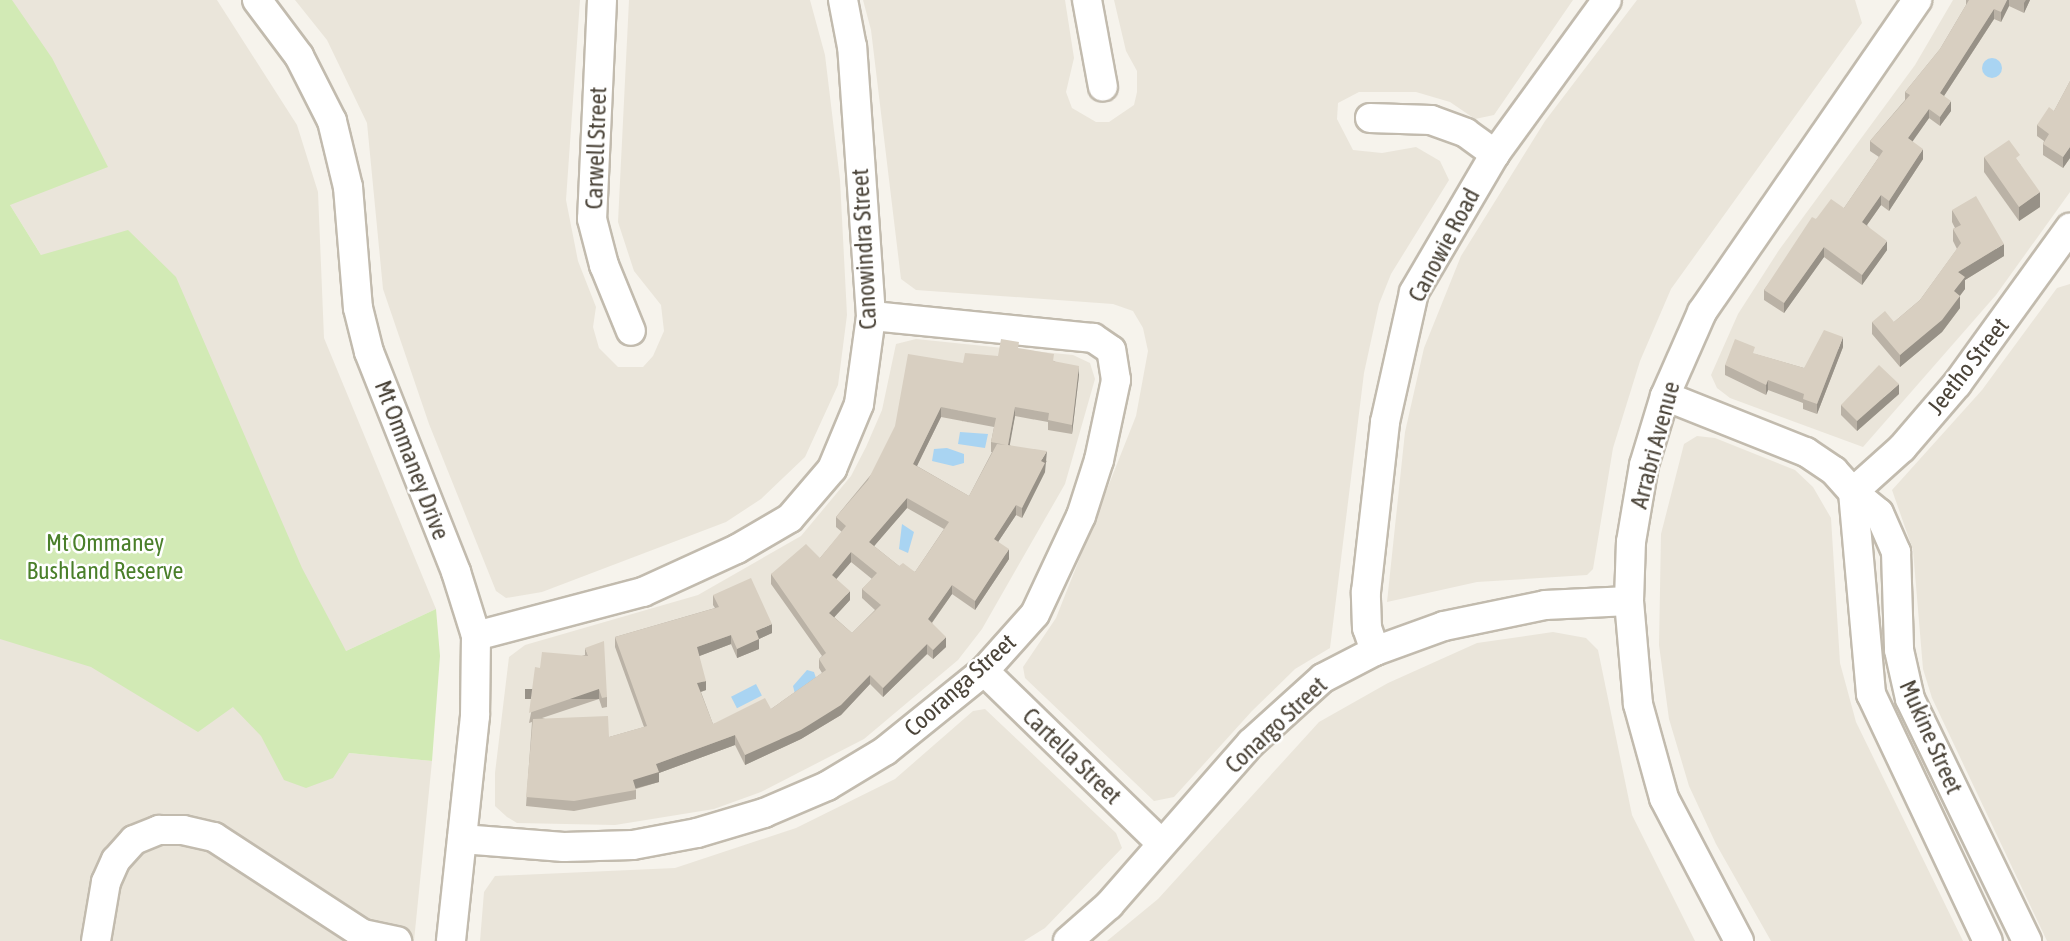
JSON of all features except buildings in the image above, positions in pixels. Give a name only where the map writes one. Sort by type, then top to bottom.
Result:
[{"type":"street","name":"Mt Ommaney Drive","points":[[257,0],[299,56],[332,121],[348,187],[358,308],[369,352],[456,572],[476,636],[475,716],[451,941]]},
{"type":"street","name":"Carwell Street","points":[[602,0],[592,219],[604,265],[631,331]]},
{"type":"street","name":"Canowindra Street","points":[[476,636],[643,592],[737,549],[790,518],[832,469],[859,404],[871,316],[852,47],[843,0]]},
{"type":"street","points":[[1087,0],[1103,87]]},
{"type":"street","name":"Canowie Road","points":[[1375,651],[1367,628],[1366,592],[1398,349],[1414,292],[1495,154],[1607,0]]},
{"type":"street","name":"Arrabri Avenue","points":[[1739,941],[1664,798],[1638,704],[1629,601],[1631,542],[1642,478],[1665,396],[1684,347],[1744,246],[1908,4]]},
{"type":"street","points":[[1370,118],[1431,120],[1466,133],[1495,154]]},
{"type":"street","name":"Jeetho Street","points":[[1853,492],[1895,455],[1957,384],[2065,244]]},
{"type":"street","name":"Cooranga Street","points":[[462,839],[564,847],[633,845],[697,833],[764,813],[827,786],[885,751],[984,671],[1035,614],[1081,516],[1116,380],[1111,350],[1093,338],[871,316]]},
{"type":"street","name":"Mukine Street","points":[[1665,396],[1806,452],[1834,471],[1853,492],[1879,513],[1896,552],[1899,650],[1910,699],[2027,941]]},
{"type":"street","name":"Mukine Street","points":[[1853,492],[1871,694],[1988,941]]},
{"type":"street","name":"Conargo Street","points":[[1068,941],[1109,905],[1160,842],[1251,743],[1323,678],[1375,651],[1444,626],[1545,604],[1629,601]]},
{"type":"street","name":"Cartella Street","points":[[984,671],[1160,842]]},
{"type":"street","points":[[96,941],[106,882],[116,860],[134,840],[159,830],[183,830],[214,837],[363,934],[397,941]]},
{"type":"shaded area","points":[[0,0],[217,0],[297,125],[318,192],[324,338],[436,609],[346,651],[264,613],[0,189]]},
{"type":"shaded area","points":[[295,0],[580,0],[566,200],[578,261],[596,307],[593,327],[599,348],[618,367],[643,367],[653,356],[664,331],[661,305],[634,271],[618,222],[629,0],[810,0],[825,55],[840,180],[847,315],[838,385],[805,457],[761,499],[726,522],[542,592],[506,598],[496,591],[429,424],[383,289],[367,123],[327,40]]},
{"type":"shaded area","points":[[863,0],[1065,0],[1074,58],[1066,92],[1072,108],[1096,122],[1109,122],[1134,105],[1137,92],[1137,71],[1126,51],[1114,0],[1573,0],[1494,115],[1475,119],[1450,102],[1416,92],[1359,92],[1338,103],[1337,119],[1353,150],[1382,153],[1416,147],[1440,161],[1449,180],[1391,274],[1379,304],[1364,373],[1330,648],[1295,669],[1252,711],[1174,797],[1154,801],[1025,678],[1023,667],[1056,618],[1136,416],[1148,351],[1143,328],[1133,311],[1113,304],[916,290],[901,279],[871,30]]},
{"type":"shaded area","points":[[1637,0],[1855,0],[1862,23],[1671,289],[1640,361],[1613,448],[1593,569],[1587,575],[1477,582],[1387,602],[1405,432],[1424,348],[1461,256],[1545,121]]},
{"type":"shaded area","points":[[1953,0],[2070,0],[2070,192],[1996,295],[1863,447],[1730,398],[1717,388],[1711,375],[1738,314],[1779,250],[1915,65]]},
{"type":"shaded area","points":[[2070,284],[2070,941],[2047,941],[1932,698],[1923,669],[1913,550],[1892,490],[1982,390],[2057,288]]},
{"type":"shaded area","points":[[916,339],[1073,355],[1090,363],[1095,379],[1065,484],[982,629],[958,660],[864,739],[761,792],[714,809],[615,825],[517,823],[507,817],[495,806],[495,773],[509,657],[525,645],[698,595],[801,536],[851,476],[866,447],[882,410],[896,344]]},
{"type":"shaded area","points":[[1697,436],[1715,438],[1795,470],[1813,487],[1831,518],[1840,663],[1856,722],[1963,941],[1771,941],[1716,844],[1689,786],[1669,719],[1659,645],[1661,534],[1684,444]]},
{"type":"shaded area","points":[[1553,632],[1586,638],[1598,650],[1632,815],[1695,941],[1107,941],[1158,899],[1319,722],[1388,683],[1477,643]]},
{"type":"shaded area","points":[[0,637],[189,686],[328,751],[432,761],[414,941],[0,941]]},
{"type":"shaded area","points":[[985,709],[1116,833],[1122,848],[1045,928],[1024,941],[480,941],[484,892],[495,876],[675,868],[796,828],[895,779],[973,711]]},
{"type":"green space","name":"Mt Ommaney Bushland Reserve","points":[[0,0],[12,0],[52,58],[108,167],[10,205],[41,255],[128,230],[176,277],[302,568],[346,651],[436,609],[440,656],[432,761],[349,753],[333,778],[306,788],[284,780],[261,736],[233,707],[198,732],[91,667],[0,639]]},
{"type":"water","points":[[1988,58],[1996,58],[2002,68],[1996,78],[1988,78],[1982,72],[1982,64]]},
{"type":"water","points":[[960,432],[988,434],[985,448],[958,444]]},
{"type":"water","points":[[947,448],[964,454],[964,463],[953,466],[932,461],[934,449]]},
{"type":"water","points":[[902,524],[914,532],[908,553],[899,549]]},
{"type":"water","points":[[807,670],[814,672],[817,681],[795,694],[793,686]]},
{"type":"water","points":[[756,684],[762,696],[737,708],[731,697]]}]
